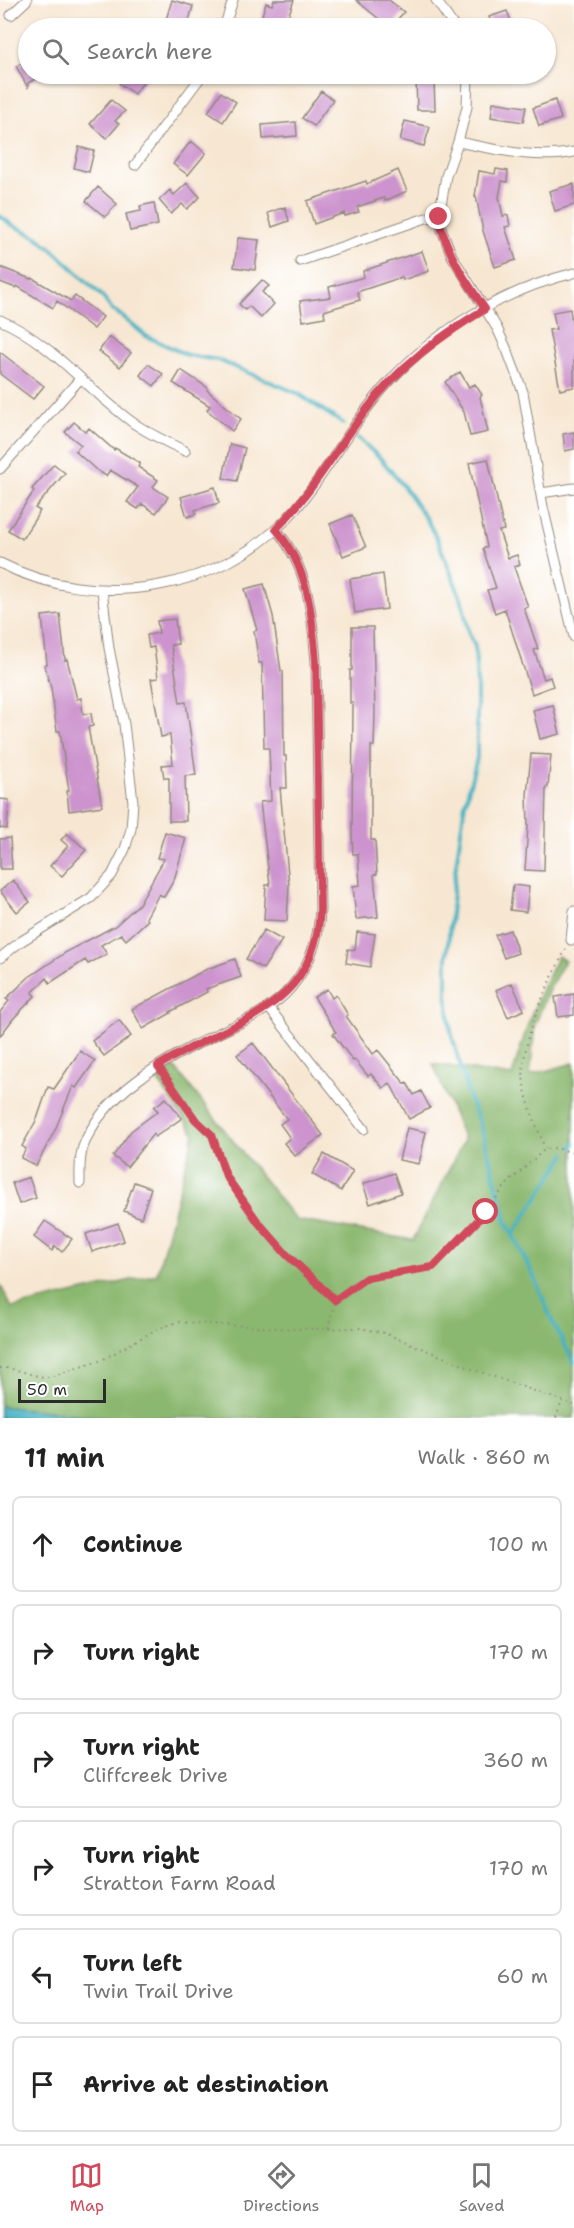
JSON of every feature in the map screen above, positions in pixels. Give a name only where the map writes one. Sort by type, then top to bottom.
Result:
[{"type":"street","points":[[11,15],[27,0]]},
{"type":"street","points":[[227,18],[232,0]]},
{"type":"street","points":[[436,0],[448,18]]},
{"type":"street","points":[[135,165],[196,84]]},
{"type":"street","points":[[468,84],[467,106],[446,176],[439,217],[452,256],[507,350],[523,392],[551,544],[574,637]]},
{"type":"street","points":[[458,142],[536,155],[574,152]]},
{"type":"street","points":[[300,261],[426,218],[439,217]]},
{"type":"street","points":[[0,563],[57,584],[102,590],[152,587],[207,571],[237,556],[276,529],[309,492],[366,409],[389,382],[428,345],[485,309],[533,286],[574,273]]},
{"type":"street","points":[[0,320],[37,342],[131,421],[185,451]]},
{"type":"street","points":[[0,469],[80,379]]},
{"type":"street","points":[[541,493],[574,488]]},
{"type":"street","points":[[80,1183],[82,1149],[95,1122],[129,1087],[158,1066],[193,1046],[269,1008],[284,995],[304,971],[315,946],[320,909],[316,662],[313,623],[304,579],[297,561],[276,529]]},
{"type":"street","points":[[0,958],[20,942],[91,898],[112,875],[125,849],[131,829],[133,802],[124,724],[109,648],[102,590]]},
{"type":"street","points":[[571,940],[574,912]]},
{"type":"street","points":[[269,1008],[363,1129]]},
{"type":"path","points":[[545,1149],[526,1092],[525,1062],[533,1022],[550,980],[571,940]]},
{"type":"path","points":[[158,1066],[195,1119],[212,1135],[226,1176],[258,1222],[286,1254],[335,1300]]},
{"type":"path","points":[[328,1328],[335,1300],[366,1278],[433,1267],[486,1212],[506,1185],[545,1149],[556,1148],[574,1153]]},
{"type":"path","points":[[0,1368],[16,1369],[42,1377],[50,1377],[102,1360],[157,1329],[178,1322],[294,1329],[360,1328],[384,1333],[475,1370],[574,1405]]},
{"type":"path","points":[[556,1418],[562,1401]]},
{"type":"green space","points":[[558,956],[565,961],[550,987],[535,1025],[530,1075],[574,1063],[574,1418],[0,1418],[0,1284],[12,1308],[157,1274],[194,1133],[154,1075],[172,1064],[296,1220],[413,1240],[464,1140],[433,1064],[512,1076],[532,1014]]},
{"type":"water","points":[[0,1406],[111,1418],[0,1418]]},
{"type":"building","points":[[172,0],[193,6],[190,18],[167,18]]},
{"type":"building","points":[[274,0],[294,0],[288,18],[262,18],[266,3],[272,5]]},
{"type":"building","points":[[356,0],[389,0],[404,12],[399,18],[378,18]]},
{"type":"building","points":[[507,11],[510,18],[489,18]]},
{"type":"building","points":[[120,84],[142,84],[134,94]]},
{"type":"building","points":[[416,84],[434,84],[435,110],[417,110]]},
{"type":"building","points":[[321,91],[333,100],[314,126],[302,118]]},
{"type":"building","points":[[221,92],[236,102],[223,122],[208,112]]},
{"type":"building","points":[[111,100],[125,111],[115,121],[119,124],[107,138],[90,124]]},
{"type":"building","points":[[555,100],[561,119],[539,126],[533,108]]},
{"type":"building","points":[[493,102],[526,107],[523,122],[491,117]]},
{"type":"building","points":[[405,121],[430,127],[424,146],[400,140]]},
{"type":"building","points":[[296,122],[297,136],[263,139],[262,125]]},
{"type":"building","points":[[191,141],[206,153],[188,175],[173,164]]},
{"type":"building","points":[[79,147],[94,151],[89,172],[74,168]]},
{"type":"building","points":[[496,169],[508,171],[507,182],[502,181],[499,197],[503,216],[508,215],[510,226],[505,227],[516,260],[495,267],[475,196],[479,171],[495,174]]},
{"type":"building","points":[[398,170],[407,191],[385,201],[384,198],[357,207],[359,212],[345,216],[344,213],[314,224],[307,201],[366,181],[367,184]]},
{"type":"building","points":[[187,183],[200,197],[187,209],[182,204],[171,214],[159,200],[170,190],[174,195]]},
{"type":"building","points":[[574,184],[574,205],[555,211],[549,191]]},
{"type":"building","points":[[98,187],[117,204],[105,217],[86,201]]},
{"type":"building","points":[[154,203],[158,225],[130,231],[126,214],[141,211],[140,206]]},
{"type":"building","points":[[285,207],[289,221],[272,227],[268,213]]},
{"type":"building","points":[[238,238],[259,240],[255,270],[234,267]]},
{"type":"building","points":[[422,251],[429,271],[403,280],[402,277],[357,292],[360,300],[324,311],[325,317],[303,321],[300,301],[331,297],[329,287],[364,277],[363,271]]},
{"type":"building","points":[[0,267],[32,278],[71,301],[75,296],[103,317],[94,329],[57,301],[53,308],[17,286],[16,288],[0,282]]},
{"type":"building","points":[[262,280],[269,286],[262,292],[274,304],[261,318],[249,306],[245,310],[239,304]]},
{"type":"building","points":[[570,309],[572,323],[574,323],[574,387],[560,390],[549,330],[556,329],[553,312]]},
{"type":"building","points":[[109,337],[131,353],[120,367],[99,351]]},
{"type":"building","points":[[0,352],[44,386],[33,399],[0,374]]},
{"type":"building","points":[[148,364],[163,374],[154,386],[140,375]]},
{"type":"building","points":[[181,370],[208,388],[207,390],[241,419],[232,431],[207,410],[210,406],[173,383]]},
{"type":"building","points":[[460,372],[469,387],[475,384],[482,395],[480,397],[488,432],[470,436],[464,412],[445,382]]},
{"type":"building","points":[[74,422],[86,432],[89,428],[114,450],[115,448],[140,463],[138,467],[158,480],[153,487],[168,497],[156,513],[142,504],[138,509],[127,502],[138,487],[110,470],[106,476],[75,451],[81,445],[65,432]]},
{"type":"building","points":[[574,432],[574,449],[565,451],[563,434]]},
{"type":"building","points":[[230,444],[245,448],[237,481],[223,478]]},
{"type":"building","points":[[488,459],[504,530],[499,531],[508,558],[517,555],[520,565],[514,567],[528,607],[524,608],[538,649],[534,650],[544,679],[550,677],[553,686],[532,694],[505,609],[495,613],[487,590],[496,588],[483,549],[487,547],[469,463]]},
{"type":"building","points":[[54,464],[65,473],[35,508],[40,511],[22,539],[8,530],[34,491],[32,489]]},
{"type":"building","points":[[215,487],[219,503],[195,510],[196,514],[187,517],[181,497]]},
{"type":"building","points":[[352,515],[366,547],[343,556],[330,524]]},
{"type":"building","points":[[383,574],[387,609],[355,613],[350,579]]},
{"type":"building","points":[[264,584],[273,616],[281,671],[283,671],[284,756],[286,756],[287,788],[280,788],[289,885],[287,921],[264,920],[266,885],[270,885],[260,802],[271,801],[269,748],[264,748],[262,663],[259,663],[254,631],[257,630],[245,589]]},
{"type":"building","points":[[60,614],[65,660],[67,659],[77,699],[81,698],[83,714],[91,713],[93,726],[88,727],[102,806],[69,811],[67,791],[69,791],[60,731],[57,731],[51,688],[44,665],[47,664],[42,616]]},
{"type":"building","points":[[175,619],[178,644],[171,645],[180,703],[186,702],[196,775],[185,776],[186,821],[169,821],[169,778],[164,778],[162,765],[173,764],[170,735],[161,737],[151,679],[158,678],[154,647],[149,648],[147,635],[159,633],[157,621]]},
{"type":"building","points":[[352,627],[373,627],[375,713],[374,746],[371,746],[371,840],[375,840],[377,874],[374,875],[378,917],[356,919],[353,886],[360,885],[358,854],[353,854],[352,835],[353,703],[350,703],[350,670],[352,670]]},
{"type":"building","points":[[553,705],[560,734],[540,739],[533,710]]},
{"type":"building","points":[[531,754],[551,755],[548,787],[546,787],[544,871],[525,870],[528,826],[527,795]]},
{"type":"building","points":[[0,799],[9,800],[7,829],[0,828]]},
{"type":"building","points":[[165,832],[186,838],[174,880],[164,897],[159,894],[146,918],[148,920],[126,940],[121,934],[101,945],[107,954],[88,964],[85,960],[50,983],[47,978],[32,993],[35,996],[0,1036],[0,1012],[9,1001],[6,999],[29,977],[68,951],[115,926],[139,904],[164,859],[157,858]]},
{"type":"building","points":[[67,833],[86,850],[62,876],[50,866],[68,846],[61,840]]},
{"type":"building","points":[[10,838],[12,869],[0,869],[0,839]]},
{"type":"building","points":[[13,880],[30,902],[17,912],[0,891]]},
{"type":"building","points":[[513,885],[529,887],[526,912],[510,910]]},
{"type":"building","points":[[264,930],[282,940],[263,969],[246,959]]},
{"type":"building","points":[[510,930],[518,953],[504,958],[495,935]]},
{"type":"building","points":[[357,932],[375,934],[370,967],[346,963],[348,949],[355,950]]},
{"type":"building","points":[[235,959],[241,977],[206,989],[207,992],[143,1029],[132,1009],[207,969]]},
{"type":"building","points":[[512,983],[524,1010],[508,1017],[496,990]]},
{"type":"building","points":[[327,989],[332,998],[336,995],[348,1015],[346,1016],[373,1054],[378,1050],[405,1084],[407,1083],[414,1095],[421,1091],[430,1108],[409,1119],[390,1083],[383,1088],[371,1074],[368,1076],[355,1060],[353,1061],[333,1034],[336,1032],[314,997]]},
{"type":"building","points":[[574,994],[574,1015],[558,1017],[555,997]]},
{"type":"building","points":[[119,1020],[131,1036],[104,1056],[92,1041]]},
{"type":"building","points":[[253,1043],[323,1135],[295,1156],[284,1143],[290,1138],[280,1124],[287,1119],[237,1055]]},
{"type":"building","points":[[80,1051],[95,1061],[76,1088],[73,1086],[55,1130],[36,1166],[21,1158],[26,1149],[22,1146],[37,1119],[48,1087],[54,1089]]},
{"type":"building","points":[[166,1098],[182,1118],[155,1137],[153,1134],[127,1167],[113,1156],[131,1131],[158,1111],[154,1107]]},
{"type":"building","points":[[407,1128],[426,1132],[419,1164],[399,1160]]},
{"type":"building","points":[[324,1154],[353,1171],[341,1191],[312,1174]]},
{"type":"building","points":[[394,1173],[401,1193],[370,1204],[363,1184]]},
{"type":"building","points":[[29,1177],[36,1198],[19,1204],[12,1183]]},
{"type":"building","points":[[134,1182],[151,1188],[141,1218],[124,1211]]},
{"type":"building","points":[[45,1221],[72,1239],[62,1252],[55,1246],[52,1251],[34,1237]]},
{"type":"building","points":[[118,1223],[124,1241],[92,1252],[86,1234]]},
{"type":"waterway","points":[[0,216],[51,248],[102,296],[113,311],[146,336],[187,355],[218,360],[297,393],[344,424]]},
{"type":"waterway","points":[[358,438],[381,459],[427,520],[462,601],[469,634],[475,646],[477,758],[465,803],[455,872],[447,956],[447,997],[451,1032],[470,1100],[481,1126],[506,1221],[534,1277],[553,1323],[574,1362]]},
{"type":"waterway","points":[[513,1235],[566,1154]]},
{"type":"route","points":[[439,217],[452,256],[485,309],[428,345],[389,382],[366,409],[309,492],[276,529],[287,542],[297,561],[304,579],[313,623],[316,662],[320,909],[315,946],[304,971],[284,995],[269,1008],[158,1066],[195,1119],[216,1140],[226,1176],[258,1222],[286,1254],[335,1300],[366,1278],[433,1267],[486,1212]]}]
